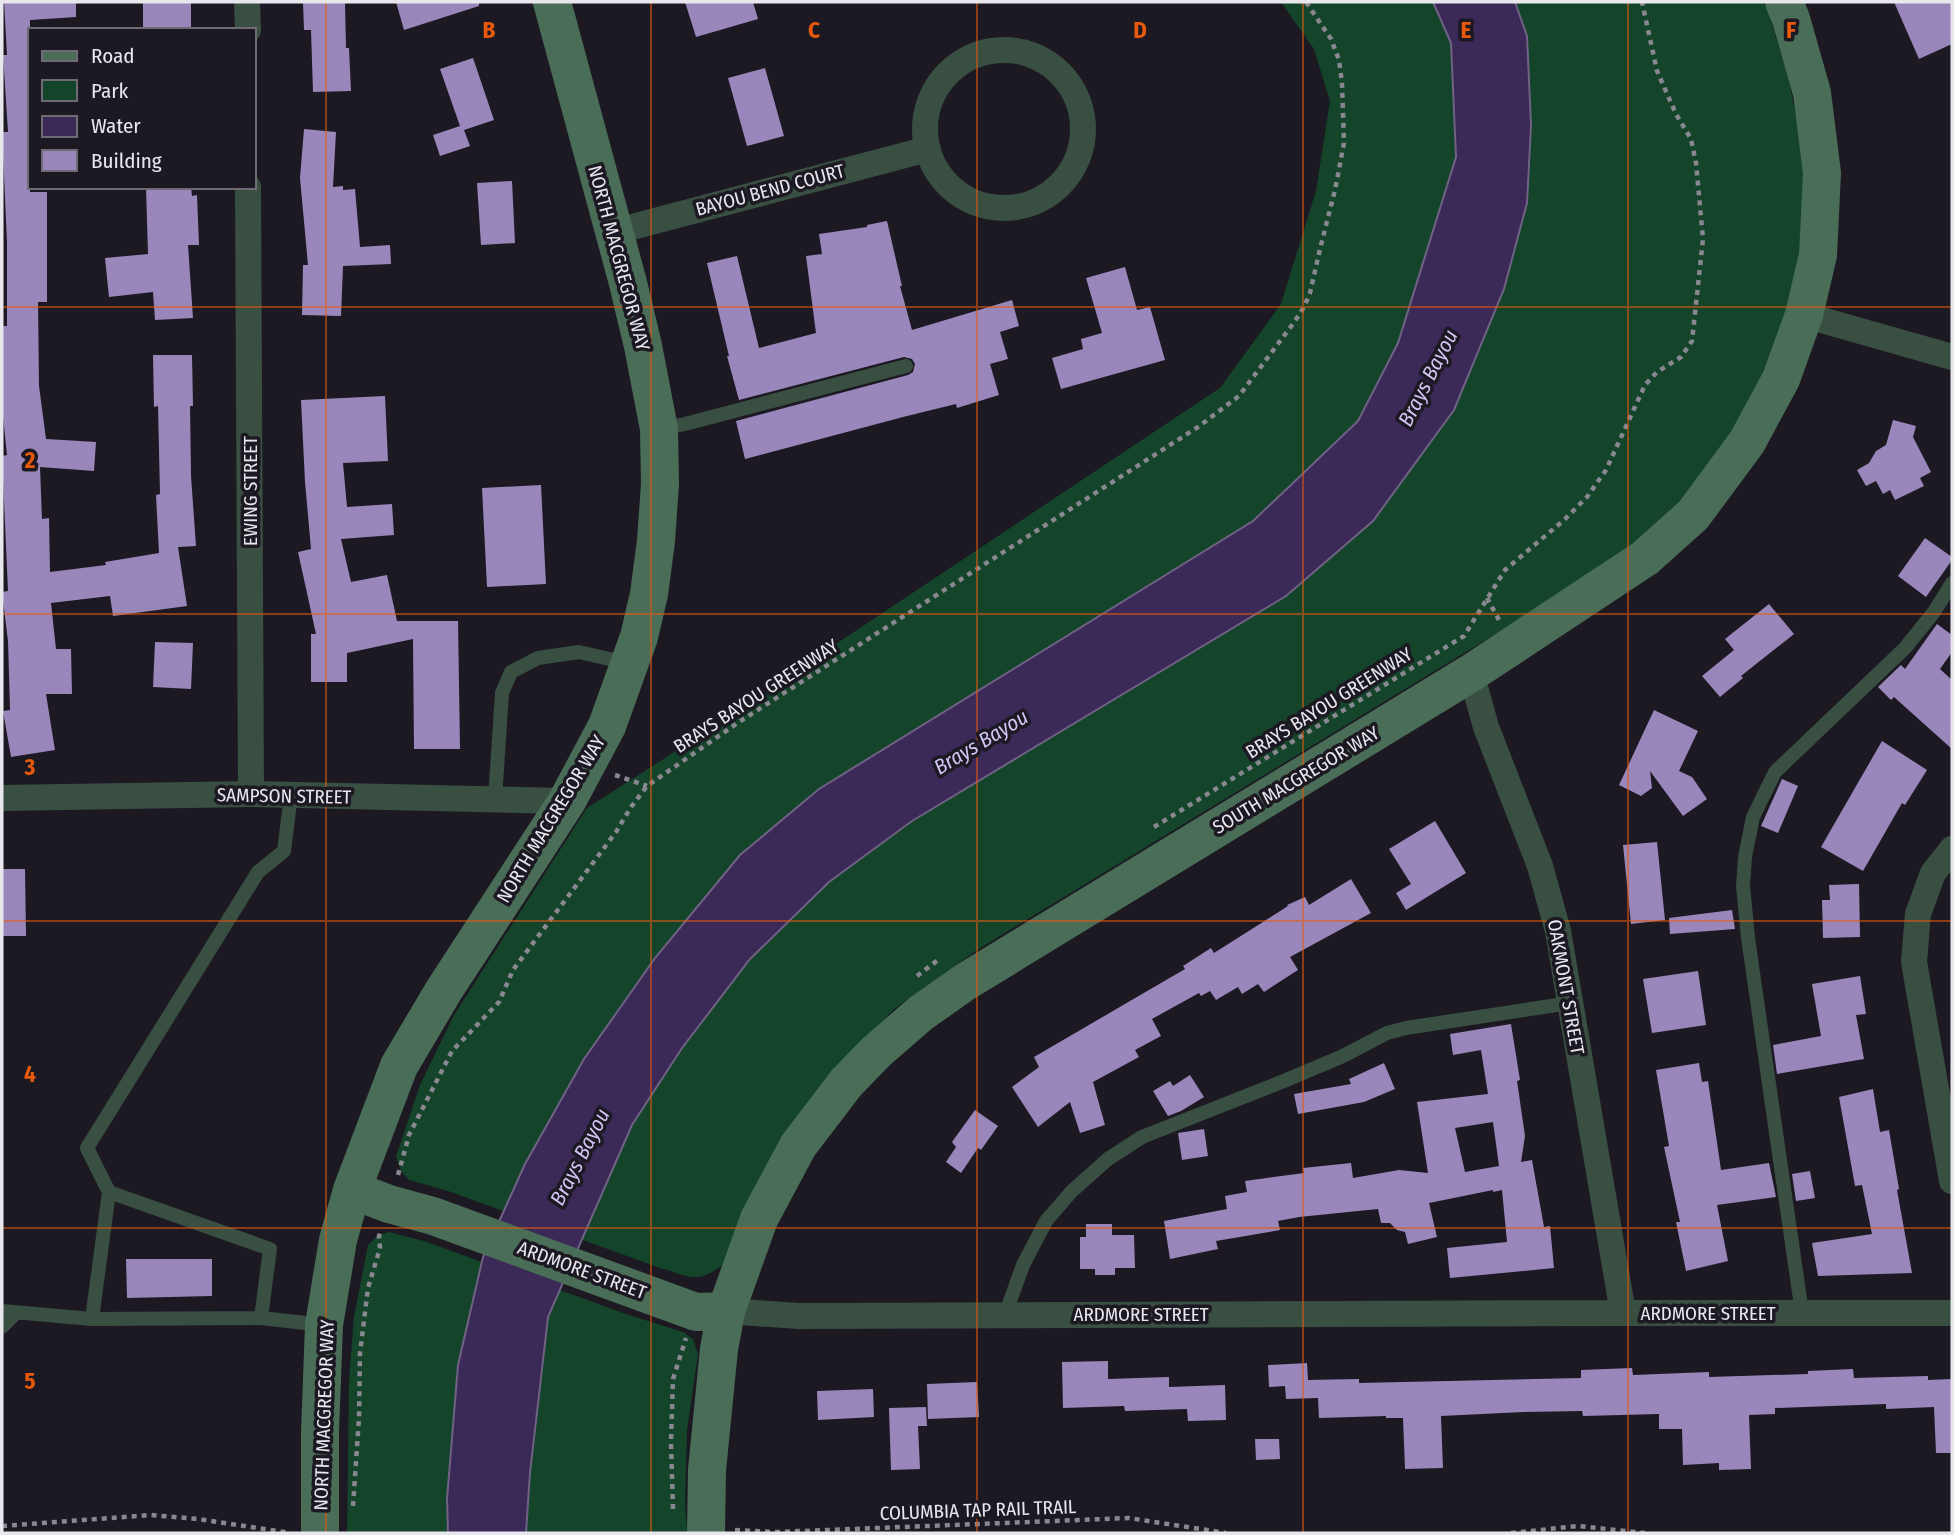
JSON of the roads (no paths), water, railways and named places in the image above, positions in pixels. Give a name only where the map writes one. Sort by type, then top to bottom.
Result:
[{"type":"main road","name":"NORTH MACGREGOR WAY","points":[[320,1533],[324,1325],[338,1240],[352,1190],[399,1066],[443,990],[567,801],[607,726],[639,638],[649,594],[660,484],[659,429],[637,321],[552,2]]},
{"type":"main road","name":"SOUTH MACGREGOR WAY","points":[[703,1528],[719,1349],[726,1311],[759,1219],[798,1146],[846,1083],[876,1052],[921,1013],[965,982],[1472,673],[1645,558],[1693,515],[1747,442],[1781,379],[1804,315],[1818,255],[1822,173],[1812,93],[1784,2]]},
{"type":"main road","name":"ARDMORE STREET","points":[[352,1190],[433,1216],[696,1312],[726,1311]]},
{"type":"street","points":[[247,2],[248,28]]},
{"type":"street","points":[[1009,50],[1033,56],[1055,68],[1071,87],[1081,110],[1084,134],[1078,158],[1066,180],[1047,196],[1025,206],[1000,208],[975,203],[954,190],[938,172],[928,149],[926,124],[931,100],[944,79],[962,62],[985,52],[1009,50]]},
{"type":"street","name":"BAYOU BEND COURT","points":[[613,232],[928,149]]},
{"type":"street","name":"EWING STREET","points":[[248,189],[251,794]]},
{"type":"street","points":[[1804,315],[1952,357]]},
{"type":"street","name":"OAKMONT STREET","points":[[1472,673],[1486,727],[1540,866],[1558,931],[1623,1312]]},
{"type":"street","name":"SAMPSON STREET","points":[[2,798],[251,794],[567,801]]},
{"type":"street","points":[[1952,849],[1933,873],[1918,914],[1914,962],[1952,1181]]},
{"type":"street","name":"ARDMORE STREET","points":[[726,1311],[799,1316],[1952,1313]]},
{"type":"lane","points":[[659,429],[906,366]]},
{"type":"lane","points":[[1802,1313],[1748,937],[1743,886],[1745,857],[1753,817],[1775,772],[1905,648],[1934,612],[1952,583]]},
{"type":"lane","points":[[495,799],[502,692],[511,672],[538,658],[579,652],[630,664]]},
{"type":"lane","points":[[92,1320],[109,1192],[87,1148],[258,872],[284,851],[290,795]]},
{"type":"lane","points":[[1005,1315],[1023,1265],[1046,1221],[1072,1191],[1108,1159],[1143,1137],[1343,1056],[1387,1033],[1570,1003]]},
{"type":"lane","points":[[109,1192],[270,1249],[261,1318]]},
{"type":"lane","points":[[2,1327],[9,1312],[92,1320],[261,1318],[324,1325]]},
{"type":"water","name":"Brays Bayou","points":[[1433,2],[1515,2],[1527,36],[1531,125],[1527,203],[1504,289],[1454,410],[1373,521],[1286,596],[912,821],[829,882],[750,959],[682,1048],[632,1125],[548,1317],[530,1473],[526,1533],[448,1533],[447,1499],[458,1365],[483,1257],[525,1164],[584,1059],[655,958],[740,855],[819,789],[1253,521],[1358,421],[1398,343],[1456,157],[1451,43]]}]
